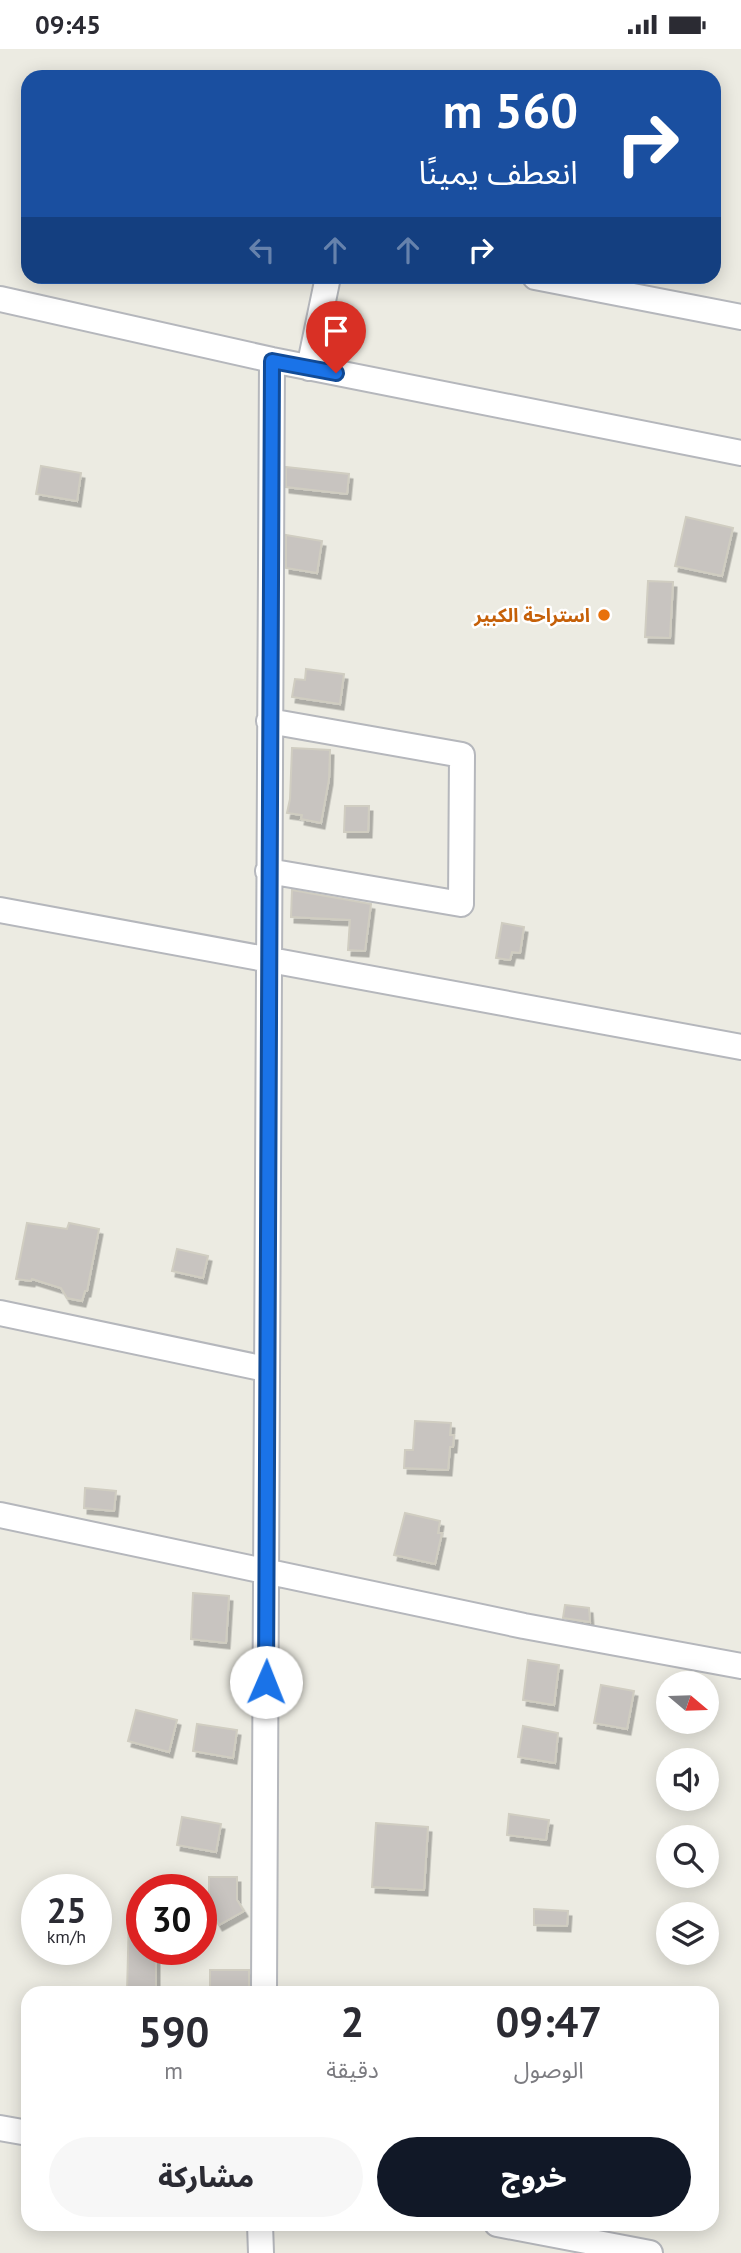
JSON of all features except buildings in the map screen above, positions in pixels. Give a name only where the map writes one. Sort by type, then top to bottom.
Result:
[{"type":"street","points":[[309,368],[327,284]]},
{"type":"street","points":[[571,284],[741,317]]},
{"type":"street","points":[[0,299],[272,361],[741,453]]},
{"type":"street","points":[[264,1986],[272,361]]},
{"type":"street","points":[[268,870],[461,904],[462,755],[269,721]]},
{"type":"street","points":[[0,910],[741,1048]]},
{"type":"street","points":[[0,1313],[266,1369]]},
{"type":"street","points":[[0,1515],[524,1626],[741,1666]]},
{"type":"street","points":[[0,2128],[21,2132]]},
{"type":"street","points":[[260,2231],[261,2253]]},
{"type":"street","points":[[534,2231],[650,2253]]},
{"type":"place","name":"استراحة الكبير","points":[[604,615]]},
{"type":"route","points":[[266,1682],[272,361],[336,373]]}]
